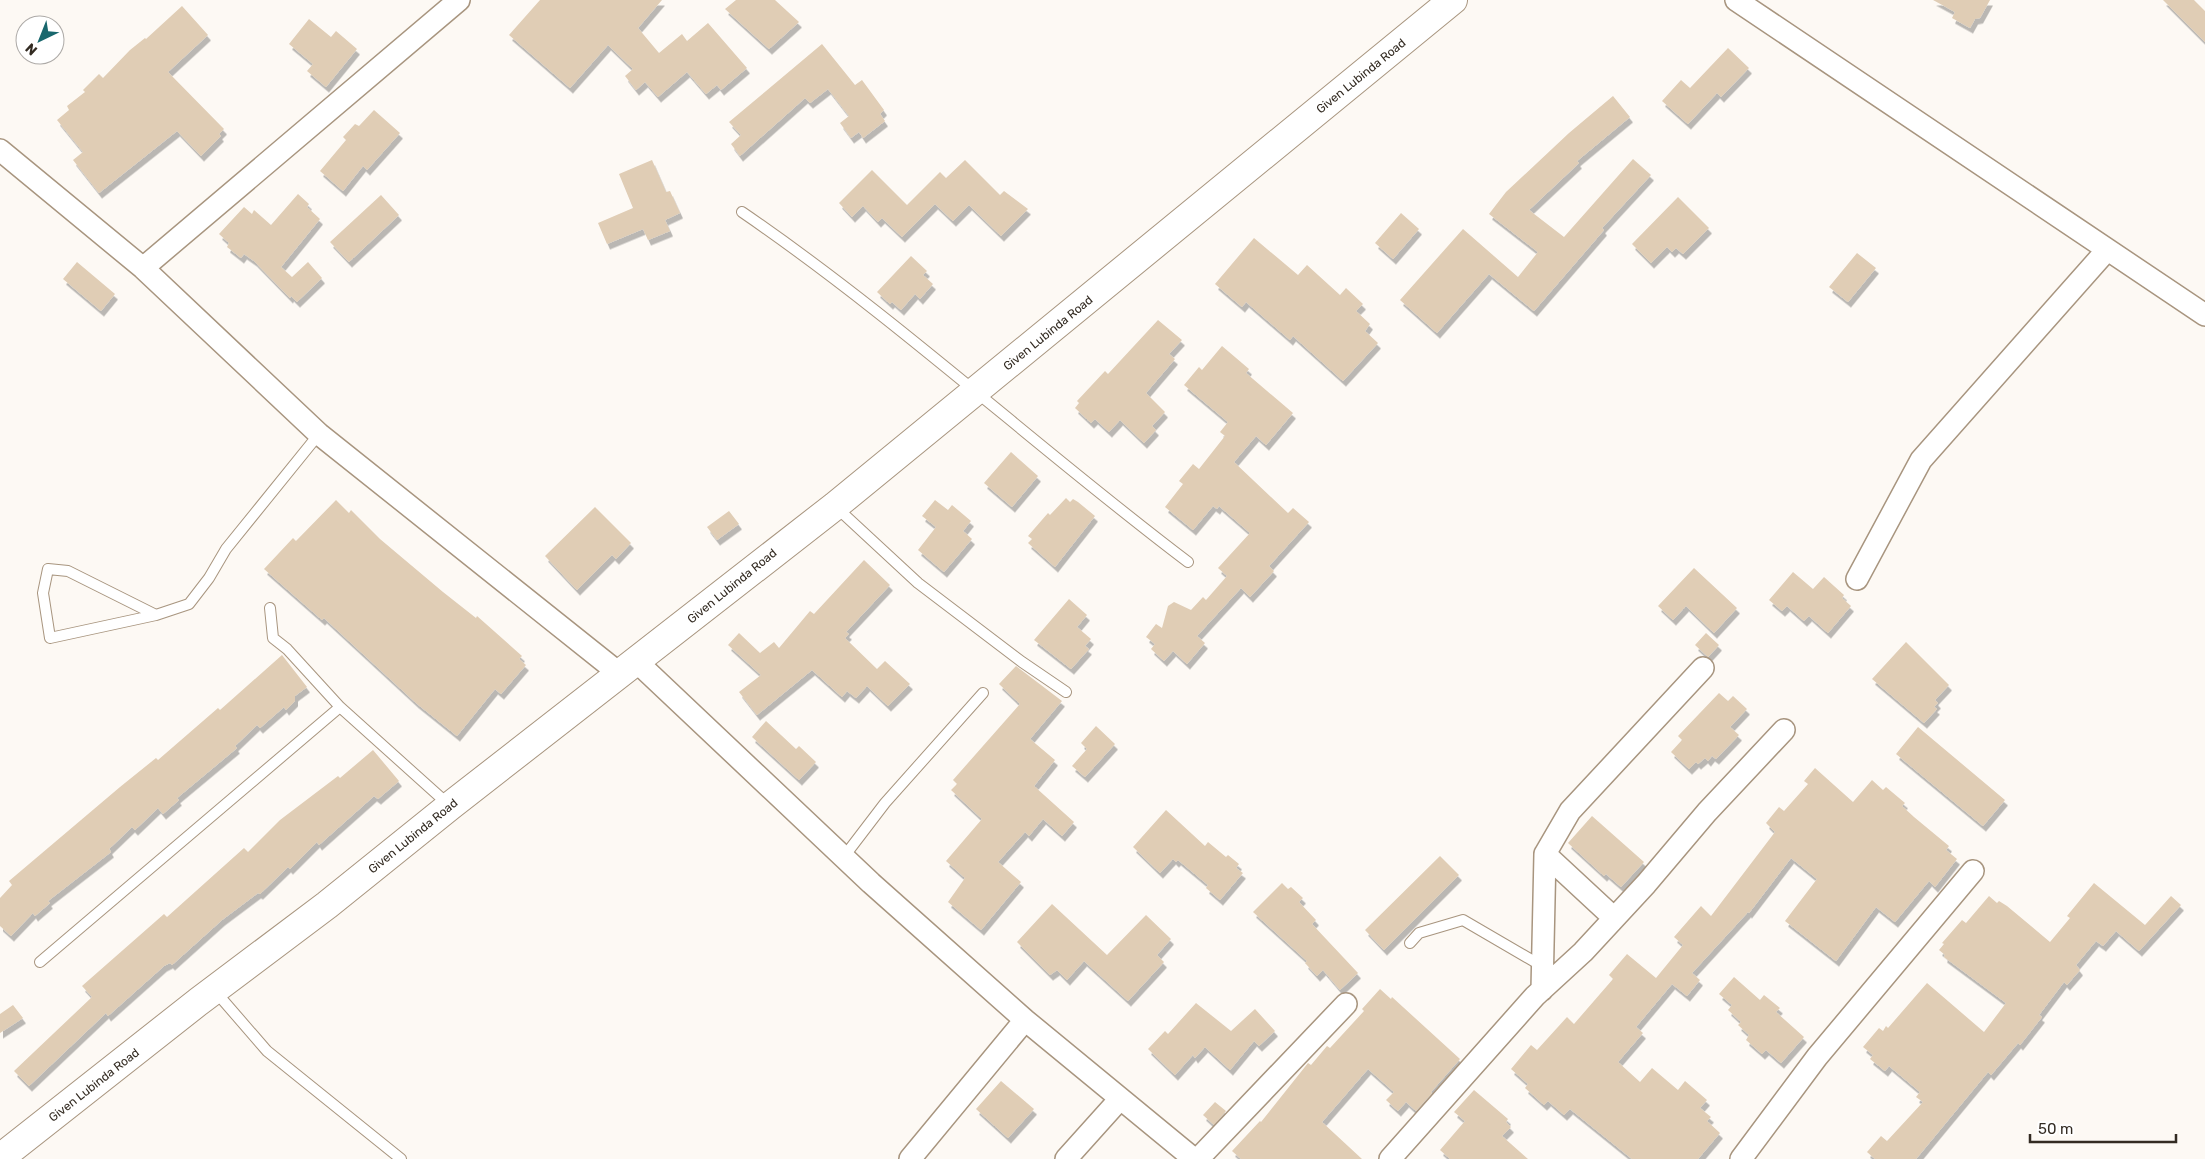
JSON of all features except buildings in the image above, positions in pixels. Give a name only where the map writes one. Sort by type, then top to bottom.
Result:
[{"type":"street","points":[[143,268],[459,0]]},
{"type":"street","name":"Given Lubinda Road","points":[[0,1158],[214,990],[327,905],[450,806],[836,506],[1453,0]]},
{"type":"street","points":[[1736,0],[2205,316]]},
{"type":"street","points":[[0,150],[143,268],[319,434],[629,668],[1025,1020],[1194,1159]]},
{"type":"street","points":[[1857,579],[1921,460],[2107,250]]},
{"type":"street","points":[[1542,990],[1546,854],[1570,811],[1703,668]]},
{"type":"street","points":[[1390,1159],[1485,1050],[1542,990],[1583,952],[1668,860],[1707,812],[1784,730]]},
{"type":"street","points":[[1546,854],[1614,918]]},
{"type":"street","points":[[1741,1159],[1817,1057],[1973,871]]},
{"type":"street","points":[[1198,1159],[1346,1004]]},
{"type":"street","points":[[910,1159],[1025,1020]]},
{"type":"street","points":[[1066,1159],[1120,1100]]},
{"type":"lane","points":[[742,212],[882,316],[1107,500],[1188,562]]},
{"type":"lane","points":[[156,615],[68,571],[48,569],[43,594],[50,638],[156,615],[189,604],[209,578],[226,549],[319,434]]},
{"type":"lane","points":[[836,506],[918,583],[1022,662],[1066,692]]},
{"type":"lane","points":[[270,608],[273,638],[287,649],[340,707],[450,806]]},
{"type":"lane","points":[[844,858],[885,803],[983,693]]},
{"type":"lane","points":[[40,962],[340,707]]},
{"type":"lane","points":[[1410,943],[1419,933],[1463,920],[1542,966]]},
{"type":"lane","points":[[214,990],[267,1051],[401,1159]]}]
